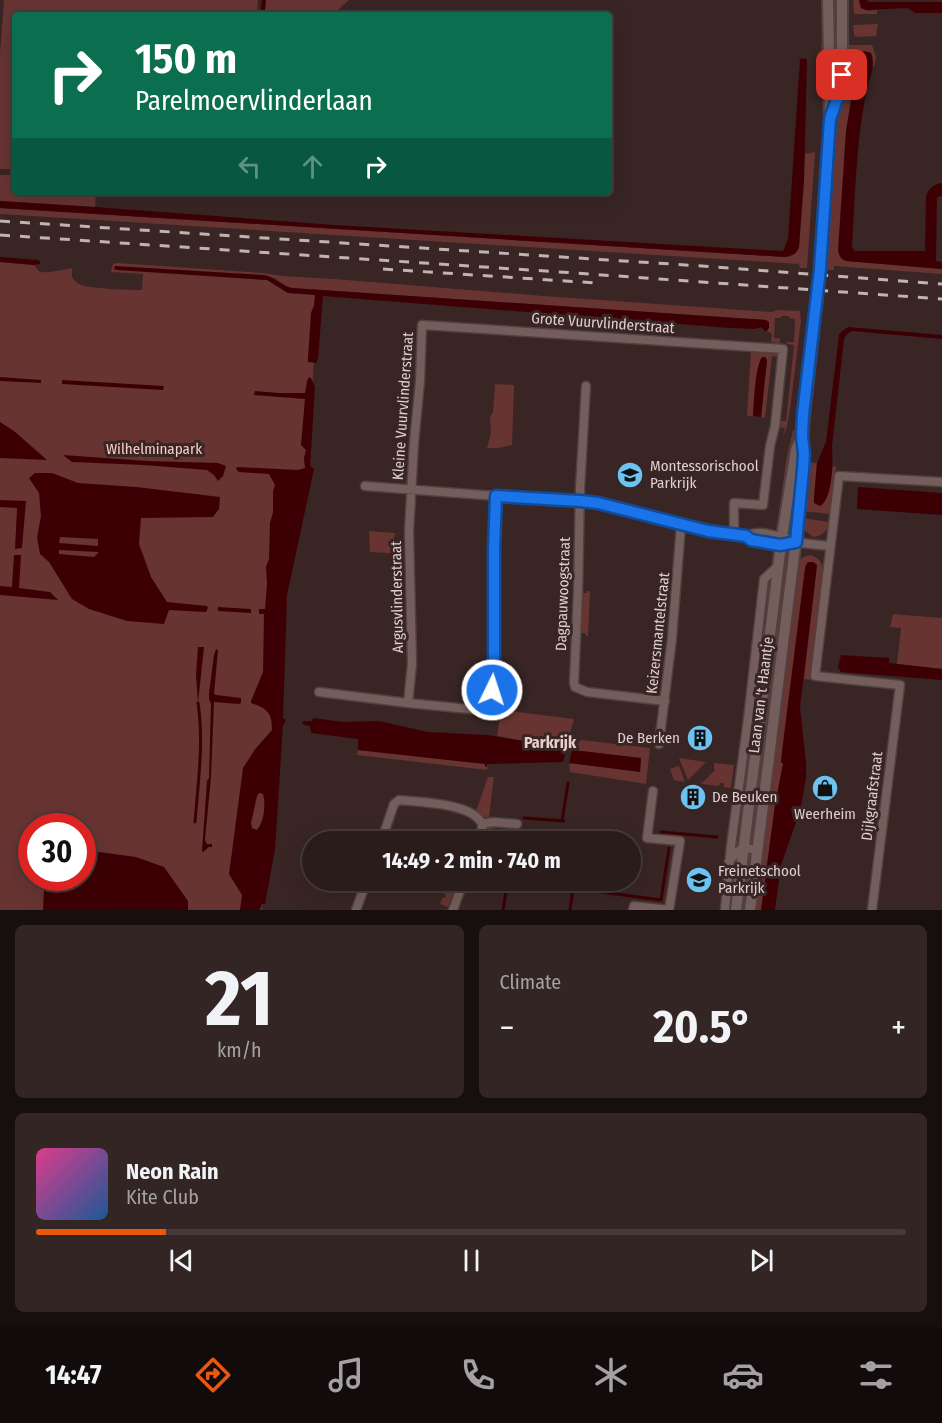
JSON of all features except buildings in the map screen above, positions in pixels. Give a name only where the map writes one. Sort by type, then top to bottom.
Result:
[{"type":"street","name":"Laan van 't Haantje","points":[[750,910],[802,491],[804,454],[802,436],[820,269],[830,119],[828,0]]},
{"type":"street","name":"Laan van 't Haantje","points":[[830,119],[839,93],[842,75],[842,0]]},
{"type":"street","name":"Grote Vuurvlinderstraat","points":[[422,324],[783,349],[775,426],[770,446],[763,505],[734,503],[734,534]]},
{"type":"street","name":"Kleine Vuurvlinderstraat","points":[[411,489],[422,324]]},
{"type":"street","name":"Dagpauwoogstraat","points":[[586,388],[580,501],[575,687],[587,692],[665,701]]},
{"type":"street","name":"Laan van 't Haantje","points":[[736,910],[781,541],[796,450],[802,436]]},
{"type":"street","points":[[365,486],[580,501],[708,531],[746,536],[751,540],[830,546],[839,476],[942,482]]},
{"type":"street","name":"Argusvlinderstraat","points":[[408,703],[412,665],[409,532],[411,489]]},
{"type":"street","points":[[319,692],[489,711],[494,674],[496,496]]},
{"type":"street","name":"Keizersmantelstraat","points":[[659,744],[672,638],[681,525]]},
{"type":"street","name":"Dijkgraafstraat","points":[[830,546],[815,676],[900,685],[872,910]]},
{"type":"street","name":"Laan van 't Haantje","points":[[725,910],[764,579],[778,566]]},
{"type":"street","name":"Laan van 't Haantje","points":[[748,719],[758,734]]},
{"type":"street","points":[[752,780],[766,781]]},
{"type":"street","points":[[633,910],[634,906],[669,910],[680,841],[647,838],[653,791]]},
{"type":"street","points":[[385,831],[394,804],[399,800],[448,805],[476,815],[482,824],[481,831]]},
{"type":"street","points":[[482,824],[493,822],[518,824]]},
{"type":"street","points":[[729,861],[740,849],[752,849],[757,852]]},
{"type":"street","points":[[356,910],[363,891]]},
{"type":"street","points":[[453,910],[460,891]]},
{"type":"green space","points":[[4,0],[258,0],[257,12],[12,12],[12,169],[0,169],[0,53]]},
{"type":"green space","points":[[266,0],[349,0],[337,11],[267,12],[265,10]]},
{"type":"green space","points":[[853,0],[859,0],[860,6],[868,11],[877,10],[877,14],[854,14]]},
{"type":"green space","points":[[878,24],[876,36],[856,37],[854,35],[853,25]]},
{"type":"green space","points":[[821,45],[825,45],[825,120],[823,120]]},
{"type":"green space","points":[[845,45],[872,45],[876,57],[874,67],[863,51],[858,58],[846,131],[844,162],[846,261],[942,269],[942,274],[834,266],[834,270],[826,270],[834,134],[842,96]]},
{"type":"green space","points":[[815,152],[807,268],[800,268],[799,264],[0,214],[0,208],[785,257],[794,254],[799,247],[805,154]]},
{"type":"green space","points":[[0,175],[12,175],[12,195],[96,195],[95,207],[0,201]]},
{"type":"green space","name":"Wilhelminapark","points":[[0,262],[34,265],[40,272],[72,268],[72,277],[79,284],[110,289],[142,290],[143,274],[111,272],[113,264],[117,263],[771,312],[800,311],[801,320],[791,402],[783,437],[785,428],[779,427],[780,421],[786,421],[794,345],[787,344],[787,342],[794,342],[795,319],[789,316],[775,318],[774,338],[780,338],[780,343],[771,342],[772,334],[767,331],[766,320],[292,288],[274,278],[117,269],[267,280],[288,293],[318,295],[307,472],[278,612],[276,717],[262,910],[0,910]]},
{"type":"green space","points":[[751,349],[779,354],[778,357],[772,356],[765,418],[761,417],[767,360],[765,357],[762,357],[758,368],[753,416],[747,416]]},
{"type":"green space","points":[[495,384],[514,385],[512,445],[487,448],[491,433],[490,418],[493,412]]},
{"type":"green space","points":[[793,430],[795,431],[783,509],[780,508],[786,461]]},
{"type":"green space","points":[[808,462],[817,463],[815,503],[829,490],[833,466],[836,467],[830,514],[803,511]]},
{"type":"green space","points":[[802,518],[829,522],[824,532],[813,537],[803,529]]},
{"type":"green space","points":[[369,531],[395,533],[394,540],[405,541],[406,554],[370,552]]},
{"type":"green space","points":[[785,553],[787,556],[778,657],[763,777],[756,775]]},
{"type":"green space","points":[[810,555],[820,561],[823,573],[810,680],[804,679],[817,565],[813,562],[805,566],[782,752],[781,762],[783,764],[775,805],[761,910],[753,910],[797,563]]},
{"type":"green space","points":[[774,575],[755,725],[751,712],[754,712],[756,697],[753,696],[757,693],[759,678],[756,677],[756,673],[759,673],[761,658],[758,654],[762,654],[764,638],[760,638],[761,634],[764,634],[766,619],[763,615],[767,615],[769,599],[765,598],[767,585]]},
{"type":"green space","points":[[590,591],[588,636],[586,636],[585,633],[580,633],[582,593],[587,593]]},
{"type":"green space","points":[[893,614],[942,618],[942,669],[897,664],[901,628],[890,627]]},
{"type":"green space","points":[[501,710],[574,719],[566,748],[497,736]]},
{"type":"green space","points":[[749,729],[753,738],[741,846],[734,851],[734,842],[739,842],[741,826],[737,825],[737,822],[741,822],[742,814],[738,813],[739,806],[744,806],[746,793],[741,792],[745,762],[748,761],[749,746],[751,746]]},
{"type":"green space","points":[[581,740],[650,748],[646,784],[570,772],[570,763],[640,771],[641,758],[574,750]]},
{"type":"green space","points":[[358,750],[488,766],[487,770],[357,755]]},
{"type":"green space","points":[[679,758],[706,762],[688,780]]},
{"type":"green space","points":[[714,763],[734,765],[731,788],[724,787],[724,783],[720,783],[719,786],[701,784],[715,770]]},
{"type":"green space","points":[[679,766],[685,782],[674,780],[670,769]]},
{"type":"green space","points":[[488,777],[494,777],[489,817],[484,817],[476,811]]},
{"type":"green space","points":[[755,784],[762,785],[754,846],[747,845]]},
{"type":"green space","points":[[495,826],[494,831],[486,831],[487,829]]},
{"type":"green space","points":[[747,853],[752,853],[746,910],[742,910],[743,880]]},
{"type":"green space","points":[[445,891],[454,891],[448,907],[440,904],[442,898],[446,897]]},
{"type":"shaded area","points":[[262,0],[266,0],[265,10],[267,12],[260,12]]},
{"type":"shaded area","points":[[859,0],[942,2],[942,13],[915,13],[908,8],[865,10],[861,8]]},
{"type":"shaded area","points":[[344,11],[344,12],[267,12]]},
{"type":"shaded area","points":[[864,51],[871,53],[873,64],[860,135],[852,247],[855,251],[925,251],[926,197],[931,187],[942,183],[942,196],[937,197],[936,261],[942,262],[942,269],[846,261],[839,255],[846,131],[858,58]]},
{"type":"shaded area","points":[[806,58],[804,181],[799,247],[796,253],[788,257],[0,208],[0,201],[335,225],[783,251],[788,239],[800,59]]},
{"type":"shaded area","points":[[0,257],[38,260],[40,264],[0,262]]},
{"type":"shaded area","points":[[115,266],[264,275],[292,288],[766,320],[769,322],[769,328],[765,331],[761,327],[755,329],[730,328],[323,296],[316,363],[308,362],[311,313],[315,295],[288,293],[267,280],[117,270],[114,269]]},
{"type":"shaded area","points":[[848,327],[942,335],[942,339],[852,331],[847,334],[844,339],[832,446],[830,488],[828,496],[820,506],[814,503],[817,463],[826,442],[839,335]]},
{"type":"shaded area","points":[[762,357],[767,360],[761,417],[753,416],[756,377]]},
{"type":"shaded area","points":[[0,377],[41,380],[41,383],[0,381]]},
{"type":"shaded area","points":[[309,377],[311,378],[315,387],[310,466],[314,469],[287,595],[283,718],[286,720],[283,725],[275,849],[265,904],[262,904],[260,910],[240,910],[242,895],[229,874],[243,768],[272,730],[268,712],[251,701],[263,672],[264,614],[259,614],[259,609],[265,609],[266,567],[269,559],[270,523],[275,485],[269,474],[239,472],[236,469],[237,467],[298,470],[305,468],[306,450],[301,445],[305,399],[254,395],[255,391],[305,393]],"holes":[[[259,793],[263,794],[264,813],[257,830],[252,828],[251,823],[257,796]]]},
{"type":"shaded area","points":[[62,380],[164,386],[163,390],[62,384]]},
{"type":"shaded area","points":[[0,422],[14,431],[47,460],[0,458]]},
{"type":"shaded area","points":[[63,455],[218,463],[226,466],[223,476],[218,481],[207,470],[72,462]]},
{"type":"shaded area","points":[[35,473],[52,473],[78,483],[220,497],[219,509],[213,517],[141,518],[139,544],[151,577],[167,602],[207,606],[206,612],[169,610],[164,624],[127,621],[89,609],[72,599],[49,562],[40,554],[37,538],[41,516],[39,493],[29,478]],"holes":[[[60,537],[98,539],[98,546],[59,543]],[[59,550],[98,552],[98,553],[94,557],[59,554]]]},
{"type":"shaded area","points":[[858,487],[942,493],[942,515],[857,509]]},
{"type":"shaded area","points":[[0,500],[26,501],[22,548],[15,549],[17,508],[0,507]]},
{"type":"shaded area","points":[[14,555],[21,555],[19,588],[50,592],[58,600],[0,595],[0,586],[12,587]]},
{"type":"shaded area","points":[[809,562],[817,565],[800,707],[806,778],[800,811],[781,865],[775,910],[761,910],[775,805],[783,764],[781,762],[782,752],[805,569]]},
{"type":"shaded area","points":[[218,607],[251,609],[251,613],[218,611]]},
{"type":"shaded area","points":[[198,647],[204,647],[198,703],[196,675]]},
{"type":"shaded area","points":[[216,649],[218,650],[214,694],[241,698],[241,703],[214,702],[211,777],[205,840],[207,844],[212,844],[212,847],[203,852],[209,778],[211,704],[209,693]]},
{"type":"shaded area","points":[[841,655],[889,658],[889,663],[942,669],[942,680],[841,672],[838,667]]},
{"type":"shaded area","points":[[313,718],[343,722],[379,721],[428,732],[487,735],[567,748],[563,762],[487,764],[487,767],[485,764],[358,750],[358,739],[311,733],[310,726],[302,722],[312,721]]},
{"type":"shaded area","points":[[572,750],[641,758],[640,772],[569,763]]},
{"type":"shaded area","points":[[96,852],[136,857],[164,867],[188,901],[188,910],[43,910],[44,891],[96,891]]},
{"type":"waterway","points":[[195,822],[200,748],[198,703]]},
{"type":"waterway","points":[[562,821],[568,783]]},
{"type":"waterway","points":[[524,818],[564,821]]},
{"type":"waterway","points":[[661,832],[717,837]]},
{"type":"waterway","points":[[594,891],[661,900],[669,848]]},
{"type":"waterway","points":[[503,910],[506,891]]},
{"type":"waterway","points":[[570,910],[573,891]]},
{"type":"railway","points":[[0,221],[702,266],[942,284]]},
{"type":"railway","points":[[0,235],[942,299]]},
{"type":"railway","points":[[383,269],[596,283]]},
{"type":"place","name":"Montessorischool Parkrijk","points":[[630,475]]},
{"type":"place","name":"De Berken","points":[[700,738]]},
{"type":"place","name":"Weerheim","points":[[825,788]]},
{"type":"place","name":"De Beuken","points":[[693,797]]},
{"type":"place","name":"Freinetschool Parkrijk","points":[[699,880]]},
{"type":"district","name":"Parkrijk","points":[[550,742]]},
{"type":"route","points":[[492,690],[496,496],[594,503],[708,531],[746,536],[751,540],[780,545],[796,542],[802,491],[803,415],[820,269],[830,119],[839,93],[842,75]]}]
